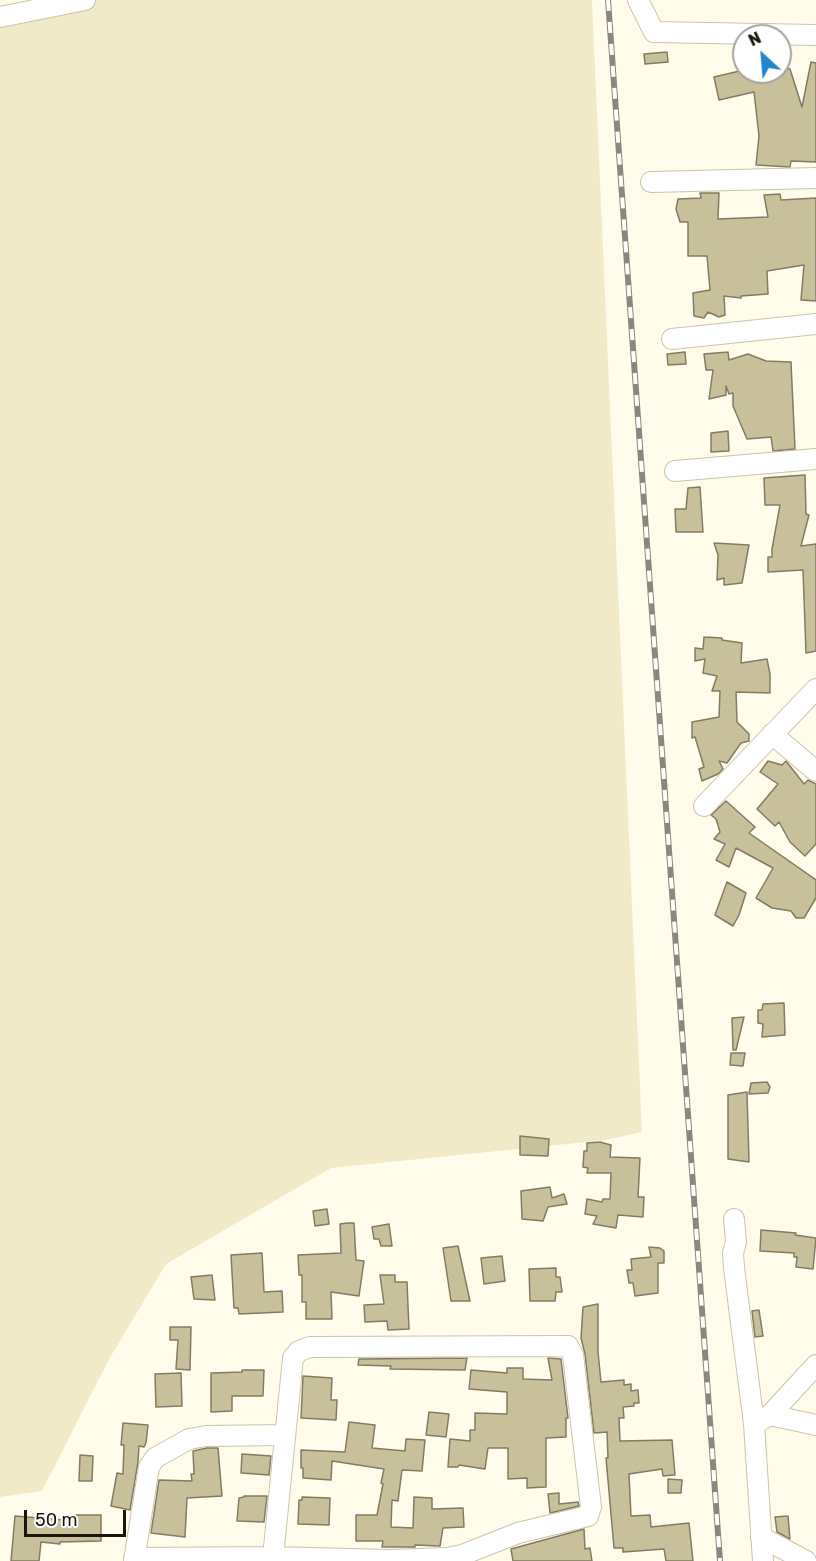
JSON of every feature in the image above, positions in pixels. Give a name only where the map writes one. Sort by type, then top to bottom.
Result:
[{"type":"street","points":[[0,17],[38,5],[85,0]]},
{"type":"street","points":[[638,0],[654,32],[816,35]]},
{"type":"street","points":[[651,182],[816,178]]},
{"type":"street","points":[[672,339],[816,324]]},
{"type":"street","points":[[675,471],[816,459]]},
{"type":"street","points":[[704,806],[816,689]]},
{"type":"street","points":[[772,734],[816,771]]},
{"type":"street","points":[[734,1219],[736,1242],[734,1268],[762,1419],[761,1537],[763,1561]]},
{"type":"street","points":[[273,1559],[293,1358],[310,1347],[568,1346],[573,1354],[591,1507],[588,1516],[518,1533],[462,1555],[389,1560],[134,1560],[149,1467],[155,1458],[169,1448],[189,1439],[206,1436],[285,1435]]},
{"type":"street","points":[[762,1419],[816,1365]]},
{"type":"street","points":[[762,1419],[816,1425]]},
{"type":"street","points":[[761,1537],[806,1561]]},
{"type":"shaded area","points":[[84,0],[592,0],[642,1132],[606,1140],[331,1168],[166,1264],[108,1361],[42,1491],[0,1497],[0,18]]},
{"type":"building","points":[[667,52],[668,62],[645,64],[644,54]]},
{"type":"building","points":[[811,62],[816,63],[816,162],[791,161],[790,167],[756,165],[759,136],[754,92],[719,100],[714,77],[732,73],[732,84],[792,84],[792,75],[802,107]]},
{"type":"building","points":[[700,193],[719,193],[718,219],[768,217],[764,195],[780,194],[781,200],[816,198],[816,301],[801,300],[804,265],[767,271],[768,294],[741,296],[741,298],[724,296],[725,315],[719,317],[708,312],[704,318],[694,316],[693,293],[710,290],[707,256],[688,256],[688,222],[680,222],[676,209],[678,199],[701,198]]},
{"type":"building","points":[[685,352],[686,364],[668,365],[667,354]]},
{"type":"building","points":[[728,352],[729,360],[748,354],[766,361],[791,362],[795,449],[773,451],[771,437],[747,439],[733,406],[733,393],[729,394],[726,386],[726,395],[709,399],[713,370],[706,370],[704,354]]},
{"type":"building","points":[[728,431],[729,451],[711,452],[711,433]]},
{"type":"building","points":[[805,475],[806,514],[809,515],[801,546],[816,544],[816,651],[806,653],[803,570],[768,572],[768,557],[772,557],[780,505],[765,505],[764,478]]},
{"type":"building","points":[[700,487],[703,532],[676,532],[675,509],[686,509],[688,488]]},
{"type":"building","points":[[714,543],[749,545],[742,583],[724,585],[724,578],[717,580],[718,555]]},
{"type":"building","points":[[704,637],[722,638],[722,640],[742,643],[741,663],[767,659],[770,693],[736,692],[737,722],[749,734],[749,741],[741,743],[727,763],[719,761],[723,769],[718,774],[702,781],[699,769],[704,767],[695,737],[692,738],[692,722],[719,717],[720,691],[712,691],[717,676],[703,673],[705,659],[695,661],[695,648],[703,649]]},
{"type":"building","points":[[768,761],[782,765],[786,761],[804,784],[808,780],[816,784],[816,844],[805,856],[790,842],[779,822],[775,826],[757,809],[778,784],[760,772]]},
{"type":"building","points":[[726,801],[755,827],[749,833],[816,880],[816,898],[804,918],[796,918],[791,911],[772,908],[756,898],[773,868],[736,848],[729,867],[716,860],[725,844],[714,839],[720,832],[716,819],[711,815]]},
{"type":"building","points":[[727,882],[746,893],[733,926],[715,915]]},
{"type":"building","points":[[784,1003],[785,1035],[762,1037],[763,1024],[758,1023],[758,1010],[762,1010],[763,1004]]},
{"type":"building","points":[[744,1017],[736,1050],[733,1050],[732,1018]]},
{"type":"building","points":[[731,1053],[745,1053],[743,1066],[730,1065]]},
{"type":"building","points":[[767,1082],[770,1087],[768,1093],[749,1094],[751,1083]]},
{"type":"building","points":[[747,1092],[749,1162],[728,1159],[728,1095]]},
{"type":"building","points":[[520,1136],[549,1139],[548,1156],[520,1155]]},
{"type":"building","points":[[600,1142],[611,1145],[610,1157],[640,1158],[638,1197],[644,1197],[643,1217],[618,1215],[616,1228],[593,1224],[597,1216],[585,1214],[587,1199],[602,1202],[603,1199],[610,1199],[611,1173],[587,1173],[588,1168],[583,1167],[587,1143]]},
{"type":"building","points":[[550,1187],[552,1198],[564,1194],[567,1204],[548,1207],[543,1221],[522,1219],[521,1191]]},
{"type":"building","points":[[327,1209],[329,1224],[315,1226],[313,1211]]},
{"type":"building","points":[[354,1223],[356,1260],[364,1261],[359,1296],[331,1292],[332,1319],[306,1319],[306,1302],[302,1302],[302,1275],[299,1275],[298,1255],[341,1253],[340,1224]]},
{"type":"building","points":[[389,1224],[392,1246],[381,1246],[379,1239],[374,1239],[372,1227]]},
{"type":"building","points":[[761,1230],[796,1233],[795,1235],[816,1238],[813,1269],[796,1267],[797,1257],[794,1257],[794,1253],[760,1251]]},
{"type":"building","points":[[458,1246],[470,1301],[451,1301],[443,1248]]},
{"type":"building","points":[[649,1247],[660,1248],[664,1251],[664,1263],[658,1263],[658,1293],[635,1296],[633,1283],[629,1283],[627,1270],[632,1270],[631,1259],[651,1257]]},
{"type":"building","points":[[262,1253],[264,1292],[282,1291],[283,1312],[239,1314],[238,1308],[234,1308],[231,1255]]},
{"type":"building","points":[[502,1256],[505,1281],[484,1284],[481,1258]]},
{"type":"building","points":[[556,1268],[556,1277],[560,1277],[562,1292],[556,1292],[555,1301],[530,1301],[529,1269]]},
{"type":"building","points":[[212,1275],[215,1300],[194,1299],[191,1277]]},
{"type":"building","points":[[380,1275],[395,1275],[395,1282],[407,1282],[409,1329],[388,1330],[387,1321],[365,1322],[364,1305],[384,1304]]},
{"type":"building","points":[[598,1304],[598,1352],[601,1382],[624,1380],[624,1385],[631,1384],[631,1391],[638,1390],[639,1403],[623,1407],[624,1418],[619,1418],[620,1441],[672,1440],[675,1475],[663,1476],[662,1469],[629,1474],[631,1516],[650,1515],[651,1527],[689,1523],[693,1561],[666,1561],[664,1549],[623,1552],[623,1548],[614,1548],[606,1458],[608,1458],[607,1432],[594,1433],[581,1338],[583,1307]]},
{"type":"building","points":[[759,1310],[763,1336],[755,1337],[752,1311]]},
{"type":"building","points":[[170,1327],[191,1327],[190,1370],[176,1369],[178,1340],[170,1340]]},
{"type":"building","points":[[467,1358],[465,1370],[390,1369],[391,1366],[358,1365],[359,1359]]},
{"type":"building","points":[[548,1358],[561,1359],[568,1418],[566,1418],[566,1437],[546,1438],[546,1487],[527,1488],[527,1478],[508,1479],[508,1448],[488,1448],[485,1469],[459,1465],[448,1467],[450,1439],[470,1441],[470,1430],[475,1430],[475,1413],[507,1414],[507,1392],[469,1389],[471,1370],[507,1373],[507,1368],[523,1368],[523,1379],[552,1380]]},
{"type":"building","points":[[242,1370],[264,1370],[263,1396],[232,1396],[232,1411],[211,1412],[211,1373],[242,1372]]},
{"type":"building","points":[[181,1373],[182,1406],[156,1407],[155,1374]]},
{"type":"building","points":[[303,1376],[332,1378],[331,1400],[337,1400],[336,1420],[301,1418]]},
{"type":"building","points":[[429,1412],[449,1414],[446,1437],[426,1435]]},
{"type":"building","points":[[349,1422],[375,1425],[372,1448],[405,1451],[406,1439],[425,1440],[422,1471],[402,1470],[398,1501],[392,1500],[391,1527],[413,1528],[414,1497],[432,1498],[432,1509],[463,1508],[464,1527],[443,1528],[440,1546],[382,1547],[383,1541],[356,1541],[356,1515],[377,1515],[384,1469],[332,1461],[331,1480],[303,1478],[303,1468],[301,1468],[301,1450],[345,1452]]},
{"type":"building","points":[[123,1423],[148,1425],[146,1443],[144,1447],[139,1446],[130,1510],[111,1506],[117,1473],[123,1474],[124,1445],[121,1445]]},
{"type":"building","points":[[218,1448],[222,1496],[187,1498],[185,1537],[151,1533],[159,1480],[192,1481],[193,1451]]},
{"type":"building","points":[[242,1454],[271,1456],[269,1475],[241,1473]]},
{"type":"building","points":[[80,1455],[93,1456],[92,1481],[79,1481]]},
{"type":"building","points":[[668,1479],[682,1480],[681,1493],[668,1493]]},
{"type":"building","points":[[559,1493],[559,1504],[578,1502],[579,1506],[550,1513],[548,1494]]},
{"type":"building","points":[[267,1496],[264,1522],[237,1521],[239,1498]]},
{"type":"building","points":[[302,1497],[330,1498],[329,1525],[298,1524],[299,1500],[302,1500]]},
{"type":"building","points":[[76,1515],[101,1515],[101,1541],[60,1542],[60,1544],[41,1542],[39,1561],[11,1561],[15,1516],[76,1521]]},
{"type":"building","points":[[788,1516],[790,1539],[777,1532],[775,1517]]},
{"type":"building","points":[[584,1529],[585,1549],[590,1548],[592,1561],[513,1561],[511,1549]]},
{"type":"railway","points":[[608,0],[720,1561]]}]
